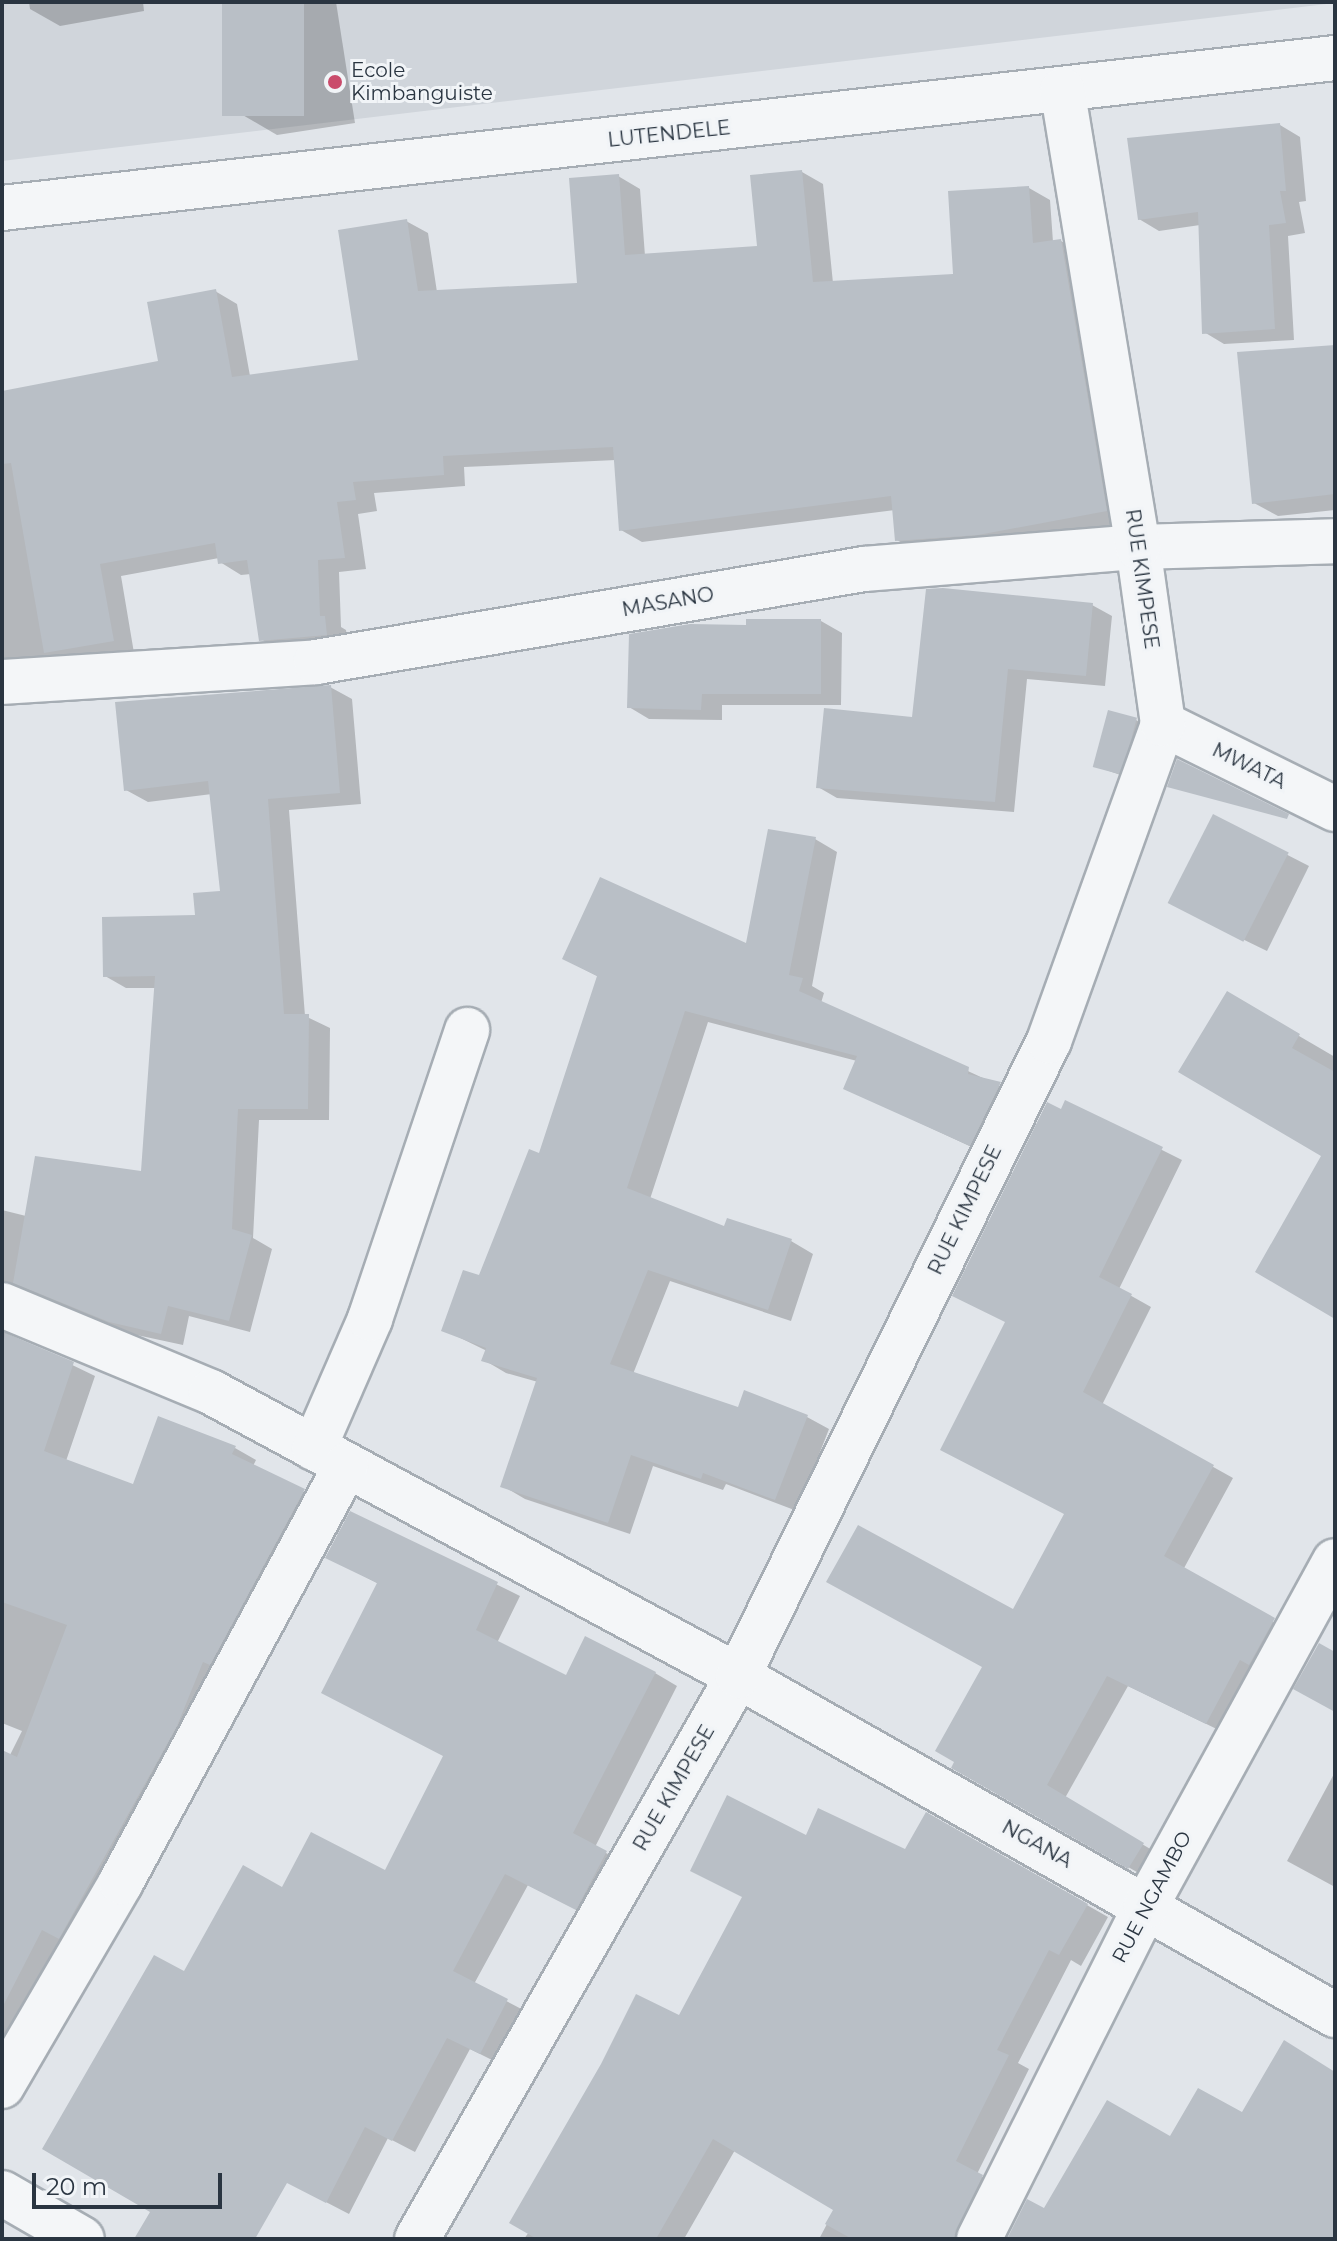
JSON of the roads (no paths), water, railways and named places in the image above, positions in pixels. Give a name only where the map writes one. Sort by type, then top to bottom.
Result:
[{"type":"street","name":"LUTENDELE","points":[[2,208],[1335,58]]},
{"type":"street","name":"RUE KIMPESE","points":[[417,2239],[738,1676],[1049,1041],[1163,724],[1138,547],[1062,90]]},
{"type":"street","name":"MASANO","points":[[2,682],[316,662],[864,569],[1138,547],[1335,541]]},
{"type":"street","name":"MWATA","points":[[1163,724],[1335,809]]},
{"type":"street","points":[[2,2086],[121,1882],[330,1457],[370,1319],[467,1030]]},
{"type":"street","name":"NGANA","points":[[2,1305],[211,1392],[738,1676],[1335,2015]]},
{"type":"street","name":"RUE NGAMBO","points":[[979,2239],[1146,1906],[1335,1561]]},
{"type":"street","points":[[2,2193],[82,2239]]},
{"type":"place","name":"Ecole Kimbanguiste","points":[[335,82]]}]
